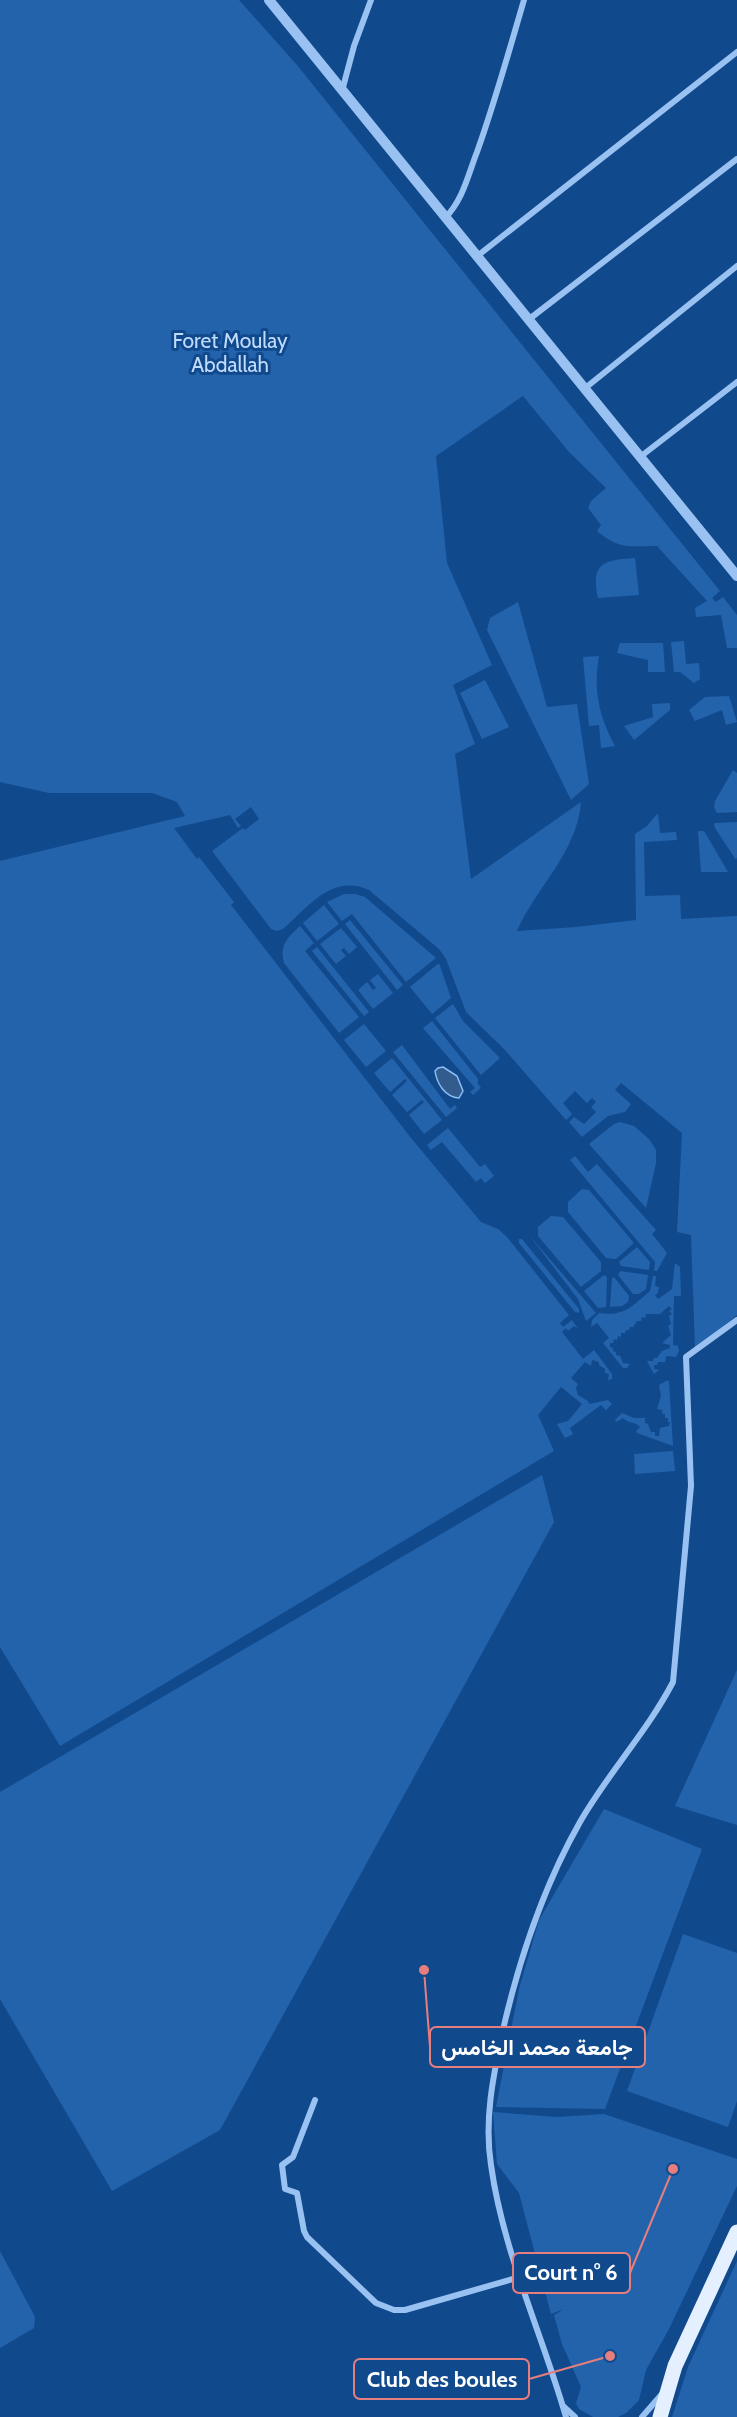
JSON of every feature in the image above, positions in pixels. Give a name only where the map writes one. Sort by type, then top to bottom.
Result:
[{"type":"main road","points":[[660,2417],[667,2389],[706,2296],[737,2232]]},
{"type":"street","points":[[342,92],[354,46],[371,0]]},
{"type":"street","points":[[444,218],[459,201],[464,188],[524,0]]},
{"type":"street","points":[[274,3],[342,92],[737,576]]},
{"type":"street","points":[[476,257],[737,52]]},
{"type":"street","points":[[528,321],[737,159]]},
{"type":"street","points":[[584,389],[737,266]]},
{"type":"street","points":[[639,457],[737,382]]},
{"type":"street","points":[[566,2417],[530,2314],[490,2163],[488,2130],[493,2076],[518,1969],[533,1921],[552,1874],[581,1820],[674,1682],[691,1486],[686,1357],[737,1320]]},
{"type":"street","points":[[315,2100],[292,2157],[282,2165],[285,2189],[297,2193],[307,2237],[376,2302],[394,2310],[405,2310],[520,2277]]},
{"type":"street","points":[[642,2417],[667,2389]]},
{"type":"street","points":[[563,2406],[575,2417]]},
{"type":"green space","name":"Foret Moulay Abdallah","points":[[0,0],[239,0],[297,65],[720,591],[712,598],[716,602],[723,597],[737,615],[737,648],[727,648],[721,615],[696,617],[695,608],[707,601],[657,546],[625,546],[597,531],[601,525],[588,508],[591,501],[606,488],[569,452],[523,396],[436,456],[447,563],[492,665],[453,685],[475,744],[455,754],[471,879],[581,802],[578,820],[564,854],[517,931],[636,920],[635,834],[647,826],[658,813],[660,833],[676,832],[677,840],[644,842],[645,896],[680,895],[681,919],[737,916],[737,1315],[695,1349],[691,1235],[677,1232],[682,1133],[621,1083],[615,1090],[631,1104],[625,1112],[608,1116],[582,1137],[569,1122],[574,1117],[584,1124],[596,1112],[591,1107],[596,1102],[592,1098],[587,1103],[575,1091],[563,1103],[572,1114],[566,1120],[505,1050],[466,1012],[446,959],[439,949],[369,890],[356,886],[332,889],[311,903],[283,929],[277,931],[271,929],[212,851],[259,819],[251,807],[235,819],[241,826],[238,828],[230,815],[174,828],[234,902],[231,905],[411,1138],[481,1222],[498,1229],[507,1237],[569,1315],[560,1323],[563,1327],[572,1320],[578,1329],[574,1326],[562,1332],[583,1359],[594,1350],[612,1374],[612,1379],[608,1380],[609,1374],[605,1373],[605,1369],[599,1365],[599,1362],[592,1360],[591,1366],[585,1362],[571,1378],[578,1384],[576,1388],[578,1395],[589,1404],[608,1400],[612,1404],[606,1410],[601,1405],[570,1428],[573,1434],[565,1438],[557,1424],[568,1421],[582,1404],[561,1387],[538,1415],[554,1451],[60,1746],[0,1647],[0,861],[185,816],[177,802],[152,793],[49,793],[0,782]]},
{"type":"green space","points":[[635,558],[639,595],[598,598],[596,577],[602,565],[615,560]]},
{"type":"green space","points":[[518,602],[547,707],[577,704],[589,784],[571,800],[487,630],[490,618]]},
{"type":"green space","points":[[684,641],[686,664],[699,663],[700,679],[694,683],[680,672],[674,672],[671,642]]},
{"type":"green space","points":[[620,643],[663,643],[665,672],[648,672],[648,660],[617,653]]},
{"type":"green space","points":[[599,656],[597,692],[601,713],[615,746],[601,748],[599,725],[589,726],[583,657]]},
{"type":"green space","points":[[485,680],[509,727],[482,739],[460,693]]},
{"type":"green space","points":[[729,696],[737,722],[726,725],[722,710],[695,721],[689,710],[705,697]]},
{"type":"green space","points":[[670,703],[670,710],[634,740],[624,726],[653,717],[652,704]]},
{"type":"green space","points":[[733,770],[737,773],[737,812],[717,813],[714,807],[715,801]]},
{"type":"green space","points":[[737,822],[737,857],[736,860],[714,823]]},
{"type":"green space","points":[[698,831],[704,831],[728,872],[701,872]]},
{"type":"green space","points":[[344,894],[365,897],[436,958],[406,982],[352,914],[342,921],[327,902]]},
{"type":"green space","points":[[324,905],[339,924],[317,941],[303,923]]},
{"type":"green space","points":[[350,920],[403,985],[397,990],[345,924]]},
{"type":"green space","points":[[300,926],[314,943],[305,951],[359,1017],[339,1033],[284,963],[284,946],[288,938]]},
{"type":"green space","points":[[341,928],[357,947],[349,954],[344,948],[346,946],[341,950],[346,956],[336,964],[320,944]]},
{"type":"green space","points":[[317,947],[369,1012],[364,1016],[312,951]]},
{"type":"green space","points":[[439,963],[451,998],[432,1014],[410,987]]},
{"type":"green space","points":[[378,974],[393,993],[373,1009],[358,990],[367,982],[373,990],[376,988],[370,980]]},
{"type":"green space","points":[[453,1004],[463,1021],[500,1058],[481,1075],[435,1018]]},
{"type":"green space","points":[[432,1021],[478,1079],[481,1088],[473,1095],[470,1092],[475,1088],[423,1028]]},
{"type":"green space","points":[[364,1024],[386,1051],[366,1067],[344,1040]]},
{"type":"green space","points":[[402,1045],[450,1109],[455,1105],[457,1108],[446,1117],[393,1052]]},
{"type":"green space","points":[[392,1058],[442,1120],[424,1134],[409,1115],[424,1102],[422,1100],[407,1112],[392,1095],[407,1081],[405,1079],[390,1092],[374,1073]]},
{"type":"green space","points":[[620,1122],[634,1126],[649,1139],[656,1150],[656,1163],[646,1208],[589,1144],[614,1124]]},
{"type":"green space","points":[[448,1128],[480,1167],[485,1164],[494,1176],[485,1183],[481,1178],[476,1182],[442,1142],[431,1150],[427,1145]]},
{"type":"green space","points":[[575,1156],[588,1172],[597,1164],[656,1230],[652,1234],[667,1253],[657,1271],[654,1271],[655,1262],[570,1160]]},
{"type":"green space","points":[[582,1189],[589,1190],[634,1243],[616,1259],[606,1258],[568,1212],[568,1202]]},
{"type":"green space","points":[[551,1216],[563,1217],[601,1262],[601,1271],[581,1287],[538,1236],[538,1227]]},
{"type":"green space","points":[[529,1235],[596,1313],[586,1321],[578,1299]]},
{"type":"green space","points":[[519,1239],[522,1239],[579,1309],[579,1313],[575,1312],[519,1243]]},
{"type":"green space","points":[[637,1247],[650,1262],[649,1270],[621,1266],[619,1262]]},
{"type":"green space","points":[[675,1263],[680,1267],[681,1296],[674,1296],[673,1345],[678,1346],[679,1351],[676,1357],[666,1356],[665,1362],[658,1362],[654,1365],[654,1369],[659,1370],[654,1374],[647,1361],[653,1361],[662,1351],[670,1348],[670,1345],[662,1343],[671,1335],[668,1326],[671,1324],[669,1316],[672,1314],[669,1311],[672,1309],[669,1306],[660,1314],[646,1314],[645,1318],[642,1317],[641,1321],[637,1321],[625,1333],[621,1333],[621,1337],[618,1336],[617,1340],[614,1339],[613,1343],[610,1343],[610,1347],[616,1355],[620,1356],[623,1363],[630,1364],[627,1368],[623,1368],[603,1343],[609,1338],[597,1323],[591,1327],[592,1320],[599,1313],[621,1312],[633,1306],[650,1291],[653,1276],[656,1276],[655,1286],[659,1287],[655,1295],[658,1299],[672,1289]]},
{"type":"green space","points":[[620,1271],[648,1275],[646,1289],[639,1294],[633,1294],[618,1275]]},
{"type":"green space","points":[[604,1275],[607,1277],[606,1307],[598,1308],[584,1291]]},
{"type":"green space","points":[[614,1277],[629,1296],[628,1302],[622,1306],[610,1307],[612,1278]]},
{"type":"green space","points":[[670,1381],[673,1446],[637,1433],[640,1427],[623,1418],[616,1422],[615,1420],[622,1413],[634,1418],[645,1418],[645,1423],[648,1424],[651,1432],[659,1436],[660,1428],[669,1426],[670,1422],[668,1418],[665,1418],[665,1414],[662,1414],[662,1410],[657,1409],[661,1396],[659,1385]]},
{"type":"green space","points":[[673,1451],[675,1471],[635,1474],[634,1454]]},
{"type":"green space","points":[[542,1475],[554,1522],[220,2130],[112,2191],[0,1999],[0,1792]]},
{"type":"green space","points":[[737,1670],[737,1825],[675,1806]]},
{"type":"green space","points":[[604,1809],[702,1849],[605,2109],[496,2107],[519,1989],[539,1920]]},
{"type":"green space","points":[[683,1934],[737,1953],[737,2101],[728,2127],[627,2091]]},
{"type":"green space","points":[[493,2112],[557,2117],[604,2114],[737,2159],[737,2186],[669,2329],[646,2370],[639,2400],[626,2413],[618,2417],[593,2417],[579,2409],[576,2403],[581,2387],[562,2344],[554,2315],[564,2309],[551,2314],[519,2193],[497,2164]]},
{"type":"green space","points":[[0,2251],[35,2317],[34,2328],[0,2348]]},
{"type":"green space","points":[[737,2261],[737,2417],[672,2417],[688,2367]]},
{"type":"shaded area","points":[[443,1067],[457,1076],[463,1091],[459,1098],[450,1095],[440,1085],[435,1071]]},
{"type":"place","name":"جامعة محمد الخامس","points":[[424,1970]]},
{"type":"place","name":"Court n° 6","points":[[673,2169]]},
{"type":"place","name":"Club des boules","points":[[610,2356]]}]
